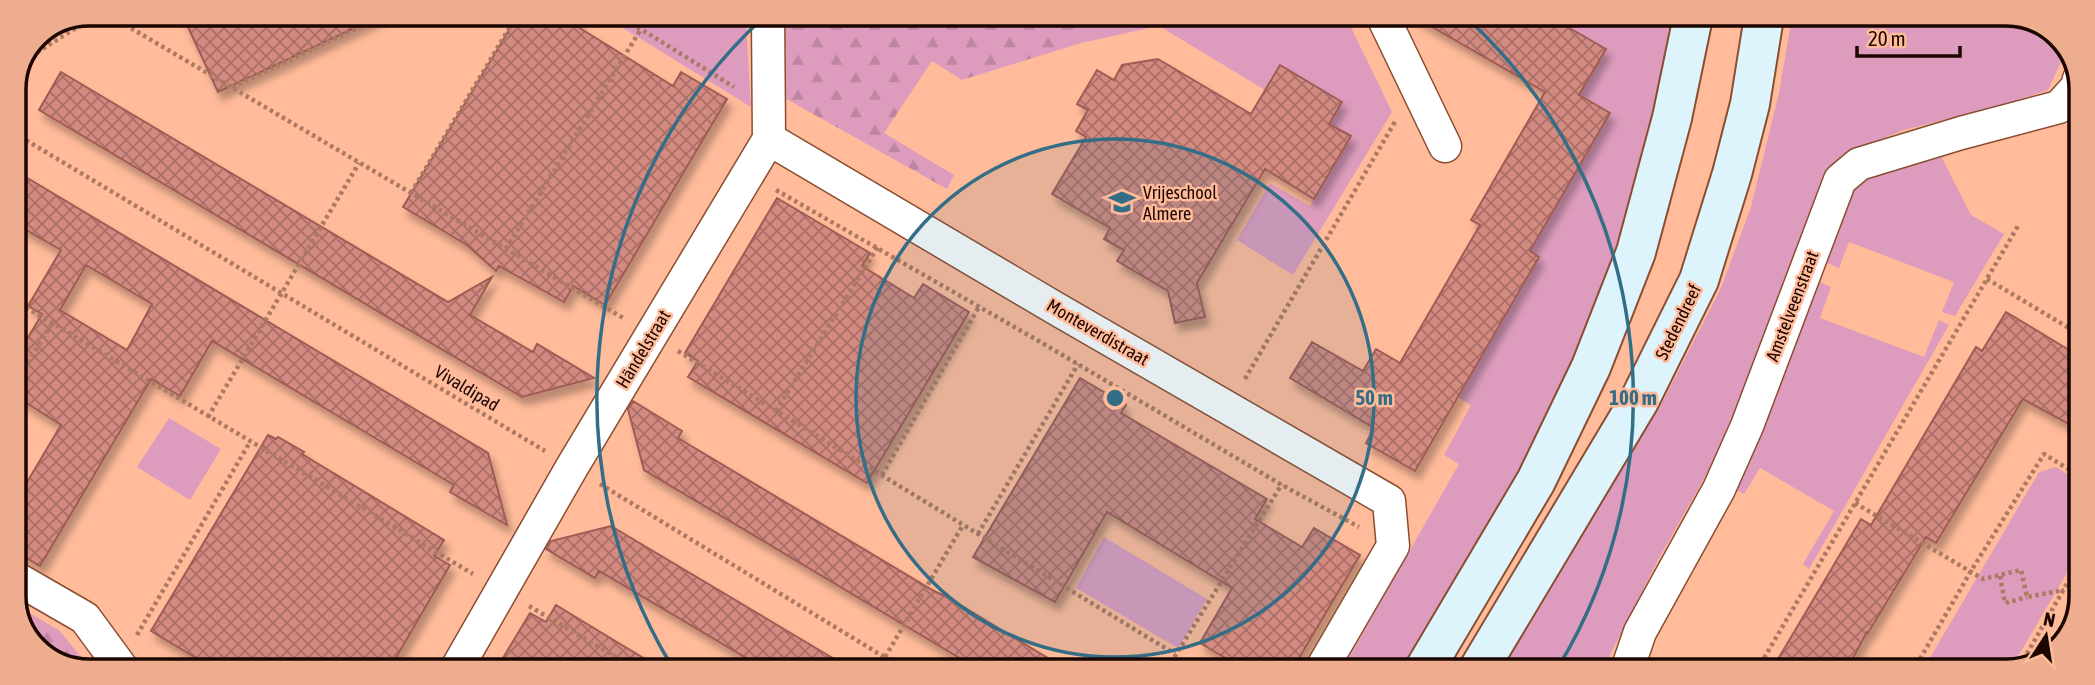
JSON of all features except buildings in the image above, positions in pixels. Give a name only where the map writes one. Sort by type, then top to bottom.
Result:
[{"type":"main road","points":[[1431,659],[1536,481],[1591,367],[1636,252],[1672,118],[1691,26]]},
{"type":"main road","name":"Stedendreef","points":[[1485,659],[1639,401],[1699,280],[1732,174],[1750,104],[1763,26]]},
{"type":"street","points":[[768,26],[769,124]]},
{"type":"street","points":[[1387,26],[1445,146]]},
{"type":"street","name":"Amstelveenstraat","points":[[1631,659],[1640,632],[1719,489],[1747,426],[1840,180],[1859,164],[2059,107],[2069,96]]},
{"type":"street","name":"Händelstraat","points":[[462,659],[572,467],[748,174],[769,124]]},
{"type":"street","name":"Monteverdistraat","points":[[769,124],[897,215],[1389,501],[1393,546]]},
{"type":"street","points":[[1327,659],[1393,546]]},
{"type":"street","points":[[26,584],[85,618],[114,659]]},
{"type":"path","points":[[232,87],[362,26]]},
{"type":"path","points":[[411,193],[510,26]]},
{"type":"path","points":[[635,26],[769,124]]},
{"type":"path","points":[[40,50],[77,27]]},
{"type":"path","points":[[506,249],[641,29]]},
{"type":"path","points":[[1229,408],[1401,111]]},
{"type":"path","name":"Vivaldipad","points":[[26,140],[888,659]]},
{"type":"path","points":[[208,417],[359,163]]},
{"type":"path","points":[[748,174],[1282,485],[1393,546]]},
{"type":"path","points":[[776,411],[897,215]]},
{"type":"path","points":[[1764,659],[2018,226]]},
{"type":"path","points":[[881,475],[998,274]]},
{"type":"path","points":[[1987,279],[2069,328]]},
{"type":"path","points":[[26,307],[614,659]]},
{"type":"path","points":[[26,367],[52,323]]},
{"type":"path","points":[[978,534],[1077,364]]},
{"type":"path","points":[[125,659],[250,442]]},
{"type":"path","points":[[1173,659],[1302,450]]},
{"type":"path","points":[[1920,659],[2044,454],[2069,469]]},
{"type":"path","points":[[1855,503],[1983,579],[2021,570],[2027,597]]},
{"type":"path","points":[[885,657],[963,525]]},
{"type":"path","points":[[2000,576],[2006,603],[2064,590]]},
{"type":"path","points":[[2026,655],[2069,581]]},
{"type":"green space","points":[[620,26],[746,26],[751,107]]},
{"type":"green space","points":[[777,26],[1075,26],[1081,43],[962,80],[932,61],[884,133],[954,175],[947,189],[781,96]]},
{"type":"green space","points":[[1075,26],[1159,26],[1081,43]]},
{"type":"green space","points":[[1159,26],[1350,26],[1392,112],[1293,275],[1237,240],[1270,183],[1310,206],[1350,137],[1329,124],[1342,103],[1280,66],[1265,90]]},
{"type":"green space","points":[[1567,26],[1678,26],[1619,245],[1574,365],[1506,498],[1411,659],[1348,659],[1459,464],[1444,455],[1471,405],[1458,397],[1539,257],[1530,251],[1610,114],[1579,95],[1605,49]]},
{"type":"green space","points":[[1790,26],[2022,28],[2041,37],[2056,51],[2061,60],[2048,90],[2006,104],[1904,130],[1843,154],[1828,170],[1761,350],[1711,466],[1658,560],[1608,659],[1509,659],[1665,397],[1721,288],[1751,207],[1779,93]]},
{"type":"green space","points":[[1940,154],[1971,215],[2004,234],[1955,316],[1942,312],[1954,282],[1849,242],[1839,268],[1819,259],[1845,197],[1870,172]]},
{"type":"green space","points":[[1811,278],[1831,287],[1820,318],[1924,357],[1939,320],[1949,325],[1809,569],[1803,564],[1834,511],[1760,468],[1744,494],[1731,487]]},
{"type":"green space","points":[[169,418],[221,449],[190,500],[137,467]]},
{"type":"green space","points":[[2056,467],[2069,475],[2069,569],[2017,658],[1929,659],[2039,472]]},
{"type":"green space","points":[[1104,537],[1207,599],[1178,648],[1076,588]]},
{"type":"green space","points":[[28,612],[60,631],[82,658],[73,657],[48,643],[35,627]]},
{"type":"place","name":"Vrijeschool Almere","points":[[1122,202]]}]
